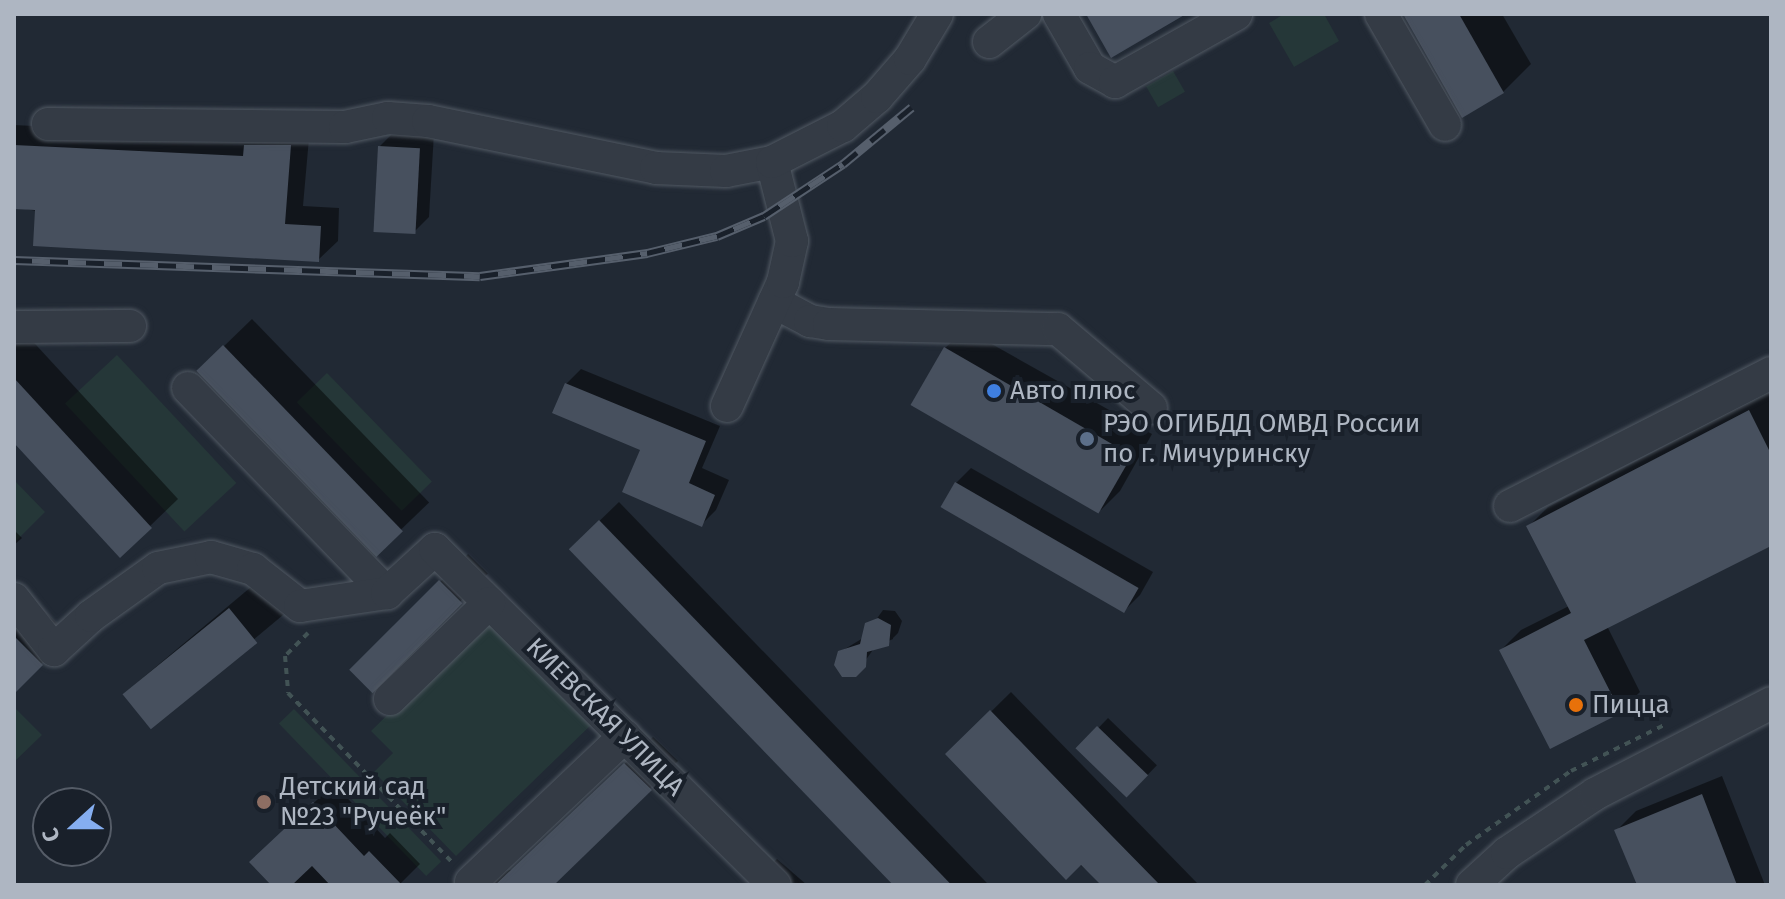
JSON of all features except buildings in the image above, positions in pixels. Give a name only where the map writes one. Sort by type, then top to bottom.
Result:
[{"type":"street","points":[[48,124],[345,127],[388,118],[428,121],[656,168],[726,171],[772,162],[843,126],[877,97],[910,59],[937,14]]},
{"type":"street","points":[[989,42],[1025,14]]},
{"type":"street","points":[[1059,14],[1090,68],[1115,82],[1236,14]]},
{"type":"street","points":[[1381,14],[1445,125]]},
{"type":"street","points":[[727,406],[774,302],[792,241],[772,162]]},
{"type":"street","points":[[774,302],[810,321],[829,324],[1058,329],[1151,408]]},
{"type":"street","points":[[14,327],[130,326]]},
{"type":"street","points":[[1510,506],[1771,373]]},
{"type":"street","points":[[188,388],[387,593]]},
{"type":"street","name":"КИЕВСКАЯ УЛИЦА","points":[[387,593],[435,549],[775,885]]},
{"type":"street","points":[[14,599],[54,650],[91,616],[158,568],[211,557],[253,569],[300,606],[387,593]]},
{"type":"street","points":[[390,699],[489,603]]},
{"type":"street","points":[[1472,885],[1507,853],[1595,794],[1771,703]]},
{"type":"street","points":[[471,882],[625,736]]},
{"type":"path","points":[[342,602],[285,656],[288,693],[471,882]]},
{"type":"shaded area","points":[[1284,14],[1324,14],[1339,41],[1294,67],[1269,23]]},
{"type":"shaded area","points":[[1173,71],[1185,92],[1158,107],[1146,86]]},
{"type":"shaded area","points":[[117,355],[236,483],[184,531],[65,403]]},
{"type":"shaded area","points":[[327,373],[432,482],[402,511],[297,402]]},
{"type":"shaded area","points":[[14,480],[45,512],[14,543]]},
{"type":"shaded area","points":[[487,617],[592,724],[456,856],[374,772],[393,753],[371,731]]},
{"type":"shaded area","points":[[14,707],[42,735],[14,762]]},
{"type":"shaded area","points":[[294,709],[441,862],[426,876],[279,724]]},
{"type":"railway","points":[[14,260],[480,276],[647,253],[717,236],[764,216],[843,164],[912,107]]},
{"type":"place","name":"Авто плюс","points":[[994,391]]},
{"type":"place","name":"РЭО ОГИБДД ОМВД России по г. Мичуринску","points":[[1087,439]]},
{"type":"place","name":"Пицца","points":[[1576,705]]},
{"type":"place","name":"Детский сад №23 \"Ручеёк\"","points":[[264,802]]}]
